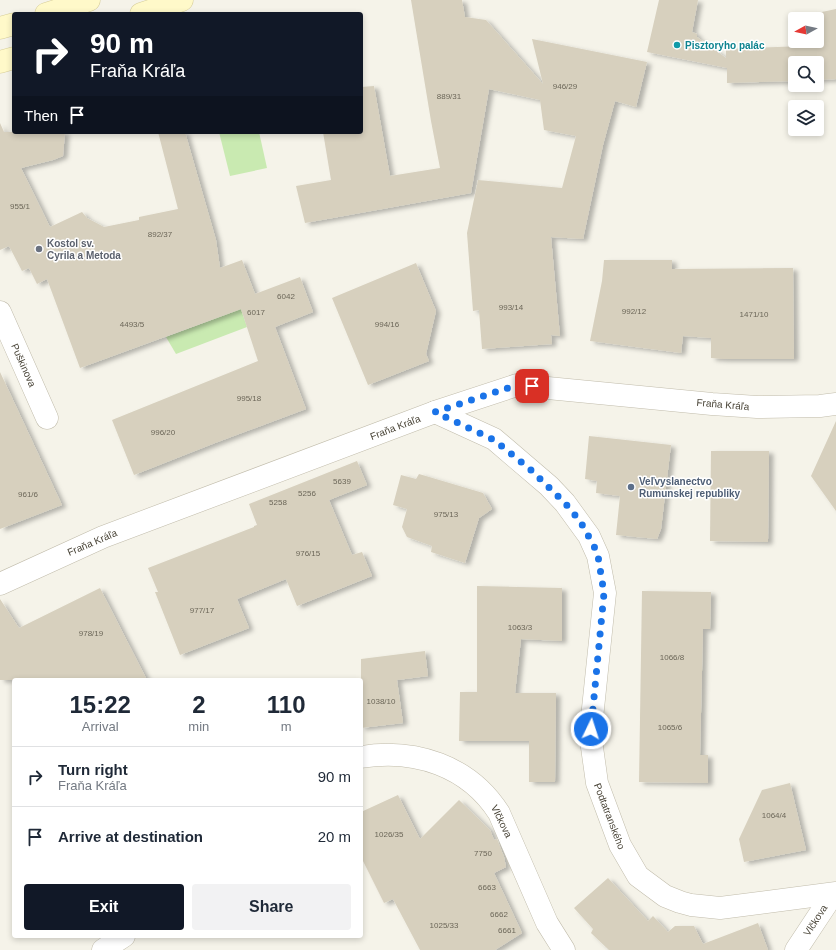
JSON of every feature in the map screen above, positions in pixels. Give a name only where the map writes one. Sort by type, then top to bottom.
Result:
[{"type":"main road","points":[[55,12],[89,0]]},
{"type":"main road","points":[[148,12],[182,0]]},
{"type":"main road","points":[[0,28],[12,25]]},
{"type":"main road","points":[[0,62],[12,59]]},
{"type":"street","points":[[0,75],[12,61]]},
{"type":"street","name":"Puškinova","points":[[0,312],[47,418]]},
{"type":"street","name":"Fraňa Kráľa","points":[[0,584],[103,537],[435,412],[517,385],[757,407],[820,406],[836,404]]},
{"type":"street","name":"Podtatranského","points":[[435,412],[494,440],[530,469],[565,503],[580,521],[594,546],[598,556],[604,593],[592,718],[591,740],[593,760],[597,783],[611,823],[620,845],[638,876],[665,896],[691,905],[707,908],[720,908],[834,893]]},
{"type":"street","name":"Vlčkova","points":[[363,757],[384,754],[424,759],[451,769],[469,778],[481,789],[499,813],[547,923],[564,950]]},
{"type":"street","name":"Vlčkova","points":[[796,950],[834,893]]},
{"type":"street","points":[[103,950],[121,938]]},
{"type":"green space","points":[[220,134],[259,134],[267,168],[230,176]]},
{"type":"green space","points":[[241,309],[247,327],[176,354],[166,337]]},
{"type":"building","points":[[411,0],[462,0],[465,17],[486,20],[543,84],[532,39],[647,62],[636,107],[615,101],[603,145],[583,239],[551,237],[560,336],[551,335],[552,344],[482,349],[479,310],[473,311],[467,233],[478,180],[562,188],[576,136],[544,130],[540,100],[489,89],[471,193],[305,223],[296,186],[331,180],[323,134],[363,134],[363,87],[374,86],[390,176],[440,168]]},
{"type":"building","points":[[659,0],[698,0],[692,32],[697,34],[697,37],[726,58],[726,49],[788,47],[788,48],[824,48],[824,12],[822,12],[836,9],[836,79],[824,80],[824,56],[788,56],[788,81],[727,83],[727,68],[647,52]]},
{"type":"building","points":[[0,123],[4,132],[12,132],[12,134],[65,134],[63,156],[21,168],[50,227],[82,212],[87,218],[104,227],[139,220],[139,217],[178,209],[159,134],[186,134],[216,240],[220,268],[242,260],[255,294],[300,277],[313,312],[275,327],[306,409],[134,475],[112,420],[258,361],[241,309],[80,368],[47,279],[37,284],[29,268],[22,271],[9,246],[0,250]]},
{"type":"building","points":[[604,260],[672,260],[672,269],[793,268],[794,359],[711,358],[711,338],[683,336],[681,353],[590,341],[602,281]]},
{"type":"building","points":[[416,263],[436,311],[426,354],[429,361],[368,385],[332,298]]},
{"type":"building","points":[[0,372],[62,505],[0,529]]},
{"type":"building","points":[[836,421],[836,511],[811,476]]},
{"type":"building","name":"Veľvyslanectvo Rumunskej republiky","points":[[589,436],[671,445],[661,529],[657,539],[616,535],[620,496],[596,493],[597,481],[585,479]]},
{"type":"building","points":[[711,451],[769,451],[768,542],[710,541]]},
{"type":"building","points":[[357,461],[367,485],[329,500],[352,555],[362,552],[372,576],[297,606],[286,579],[237,599],[249,628],[180,655],[155,592],[158,592],[148,568],[254,527],[257,525],[249,504]]},
{"type":"building","points":[[419,474],[483,493],[492,509],[479,518],[465,563],[431,552],[432,546],[407,537],[402,527],[407,509],[393,505],[401,475],[416,479]]},
{"type":"building","points":[[477,586],[562,588],[562,641],[521,639],[515,693],[556,693],[555,782],[529,782],[529,741],[459,741],[460,692],[477,692]]},
{"type":"building","points":[[100,588],[146,678],[12,678],[12,680],[0,680],[0,599],[19,628]]},
{"type":"building","points":[[642,591],[711,592],[710,629],[703,629],[700,755],[708,755],[708,783],[639,782]]},
{"type":"building","points":[[425,651],[428,676],[397,680],[403,723],[363,728],[363,678],[361,678],[361,659]]},
{"type":"building","points":[[790,783],[806,850],[744,862],[739,839],[762,790]]},
{"type":"building","points":[[398,795],[420,839],[459,800],[490,830],[494,840],[497,839],[506,867],[494,873],[522,933],[495,950],[420,950],[393,899],[384,903],[363,861],[363,811]]},
{"type":"building","points":[[608,878],[648,921],[653,916],[668,932],[675,926],[694,926],[703,944],[758,923],[768,950],[609,950],[591,933],[593,929],[574,908]]},
{"type":"place","name":"Pisztoryho palác","points":[[677,45]]},
{"type":"place","name":"Kostol sv. Cyrila a Metoda","points":[[39,249]]},
{"type":"place","name":"Veľvyslanectvo Rumunskej republiky","points":[[631,487]]},
{"type":"route","points":[[532,386],[517,385],[435,412],[494,440],[530,469],[549,486],[580,521],[594,546],[598,556],[604,593],[591,729]]}]
